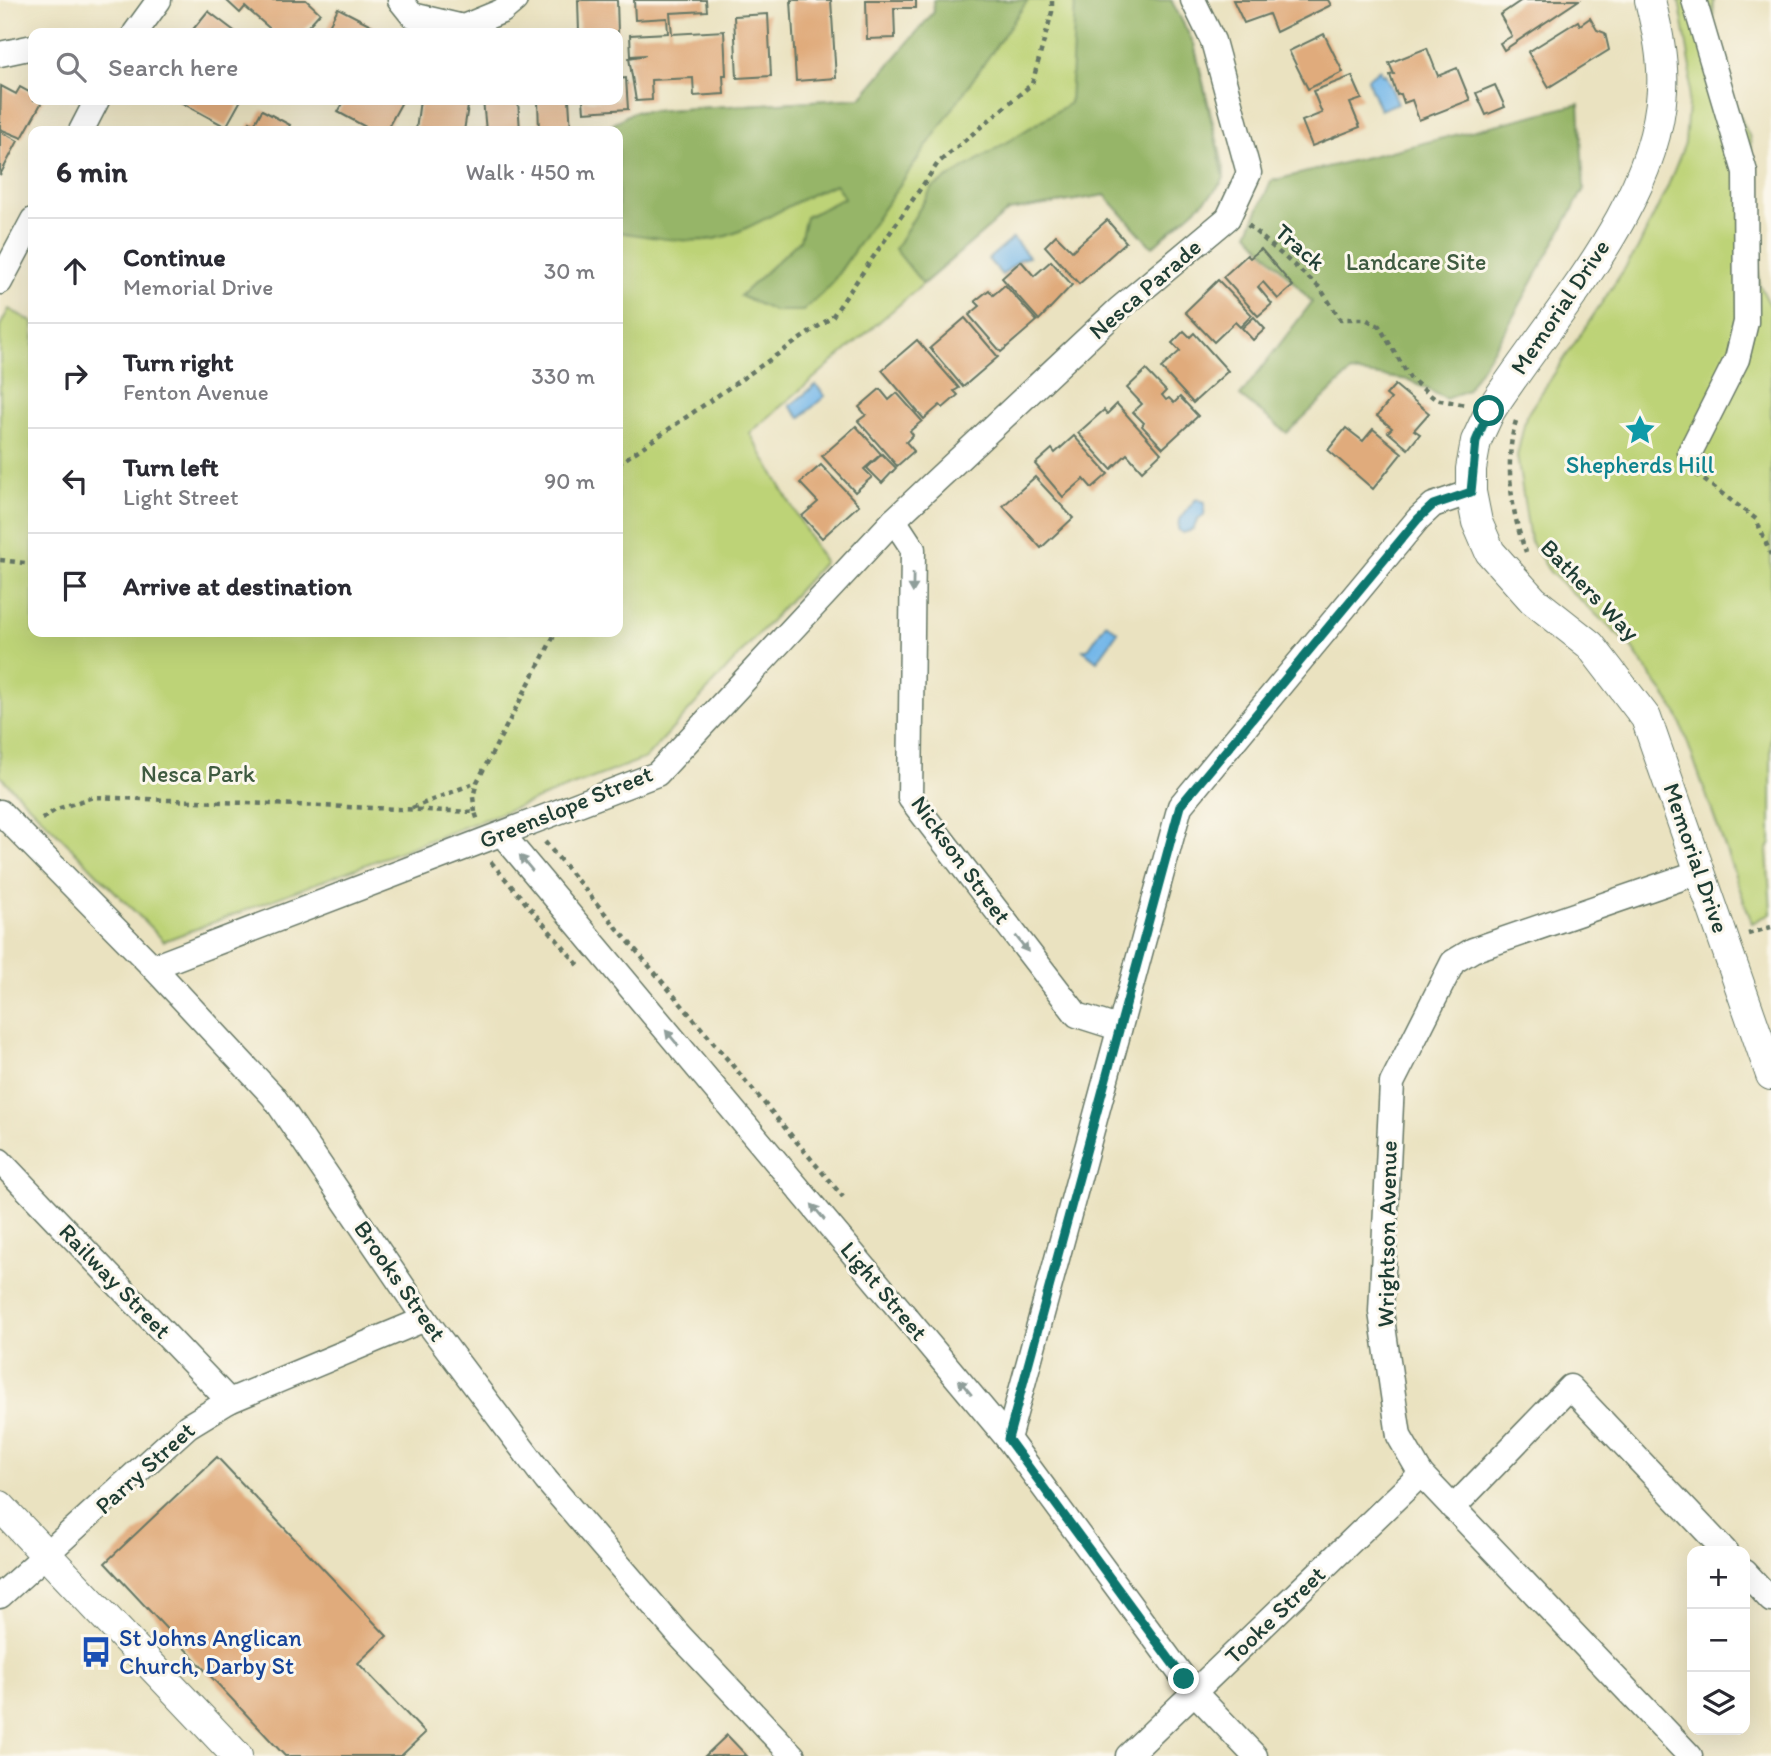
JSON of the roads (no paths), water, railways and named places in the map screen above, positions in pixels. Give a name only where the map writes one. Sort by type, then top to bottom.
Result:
[{"type":"main road","name":"Memorial Drive","points":[[1650,0],[1662,61],[1662,90],[1646,164],[1606,239],[1489,411],[1476,441],[1471,492],[1477,522],[1490,552],[1533,600],[1590,645],[1646,718],[1702,871],[1771,1075]]},
{"type":"main road","points":[[0,1506],[237,1756]]},
{"type":"street","points":[[139,28],[159,0]]},
{"type":"street","points":[[400,0],[412,15],[463,27],[502,11],[515,0]]},
{"type":"street","name":"Nesca Parade","points":[[894,520],[1119,309],[1228,218],[1249,173],[1213,41],[1193,0]]},
{"type":"street","points":[[1690,452],[1737,359],[1746,322],[1745,172],[1694,0]]},
{"type":"street","points":[[0,54],[28,48]]},
{"type":"street","points":[[83,126],[94,105]]},
{"type":"street","points":[[0,282],[28,229]]},
{"type":"street","points":[[1008,1439],[1180,806],[1418,519],[1433,505],[1471,492]]},
{"type":"street","name":"Greenslope Street","points":[[153,967],[657,774],[894,520]]},
{"type":"street","name":"Nickson Street","points":[[894,520],[913,549],[910,799],[1077,1015],[1118,1028]]},
{"type":"street","name":"Brooks Street","points":[[0,812],[153,967],[273,1096],[425,1319],[546,1480],[678,1635],[793,1756]]},
{"type":"street","name":"Light Street","points":[[502,834],[1008,1439],[1194,1692],[1255,1756]]},
{"type":"street","name":"Wrightson Avenue","points":[[1690,1756],[1421,1474],[1399,1436],[1381,1312],[1392,1083],[1453,962],[1465,953],[1702,871]]},
{"type":"street","name":"Railway Street","points":[[0,1161],[229,1401]]},
{"type":"street","name":"Parry Street","points":[[0,1596],[188,1426],[229,1401],[425,1319]]},
{"type":"street","points":[[1453,1508],[1570,1387],[1720,1546]]},
{"type":"street","name":"Tooke Street","points":[[1128,1756],[1421,1474]]},
{"type":"street","points":[[1750,1577],[1771,1600]]},
{"type":"water","points":[[1380,69],[1398,103],[1380,110],[1367,79]]},
{"type":"water","points":[[1013,238],[1029,257],[1021,259],[1002,275],[988,259]]},
{"type":"water","points":[[816,385],[825,396],[800,418],[790,406]]},
{"type":"water","points":[[1196,499],[1205,502],[1204,515],[1198,519],[1193,530],[1183,533],[1178,530],[1179,520]]},
{"type":"water","points":[[1106,623],[1118,632],[1097,661],[1083,650],[1089,648]]},
{"type":"place","name":"Shepherds Hill","points":[[1640,430]]},
{"type":"place","name":"St Johns Anglican Church, Darby St","points":[[96,1652]]},
{"type":"park label","name":"Landcare Site","points":[[1416,262]]},
{"type":"park label","name":"Nesca Park","points":[[198,774]]}]
